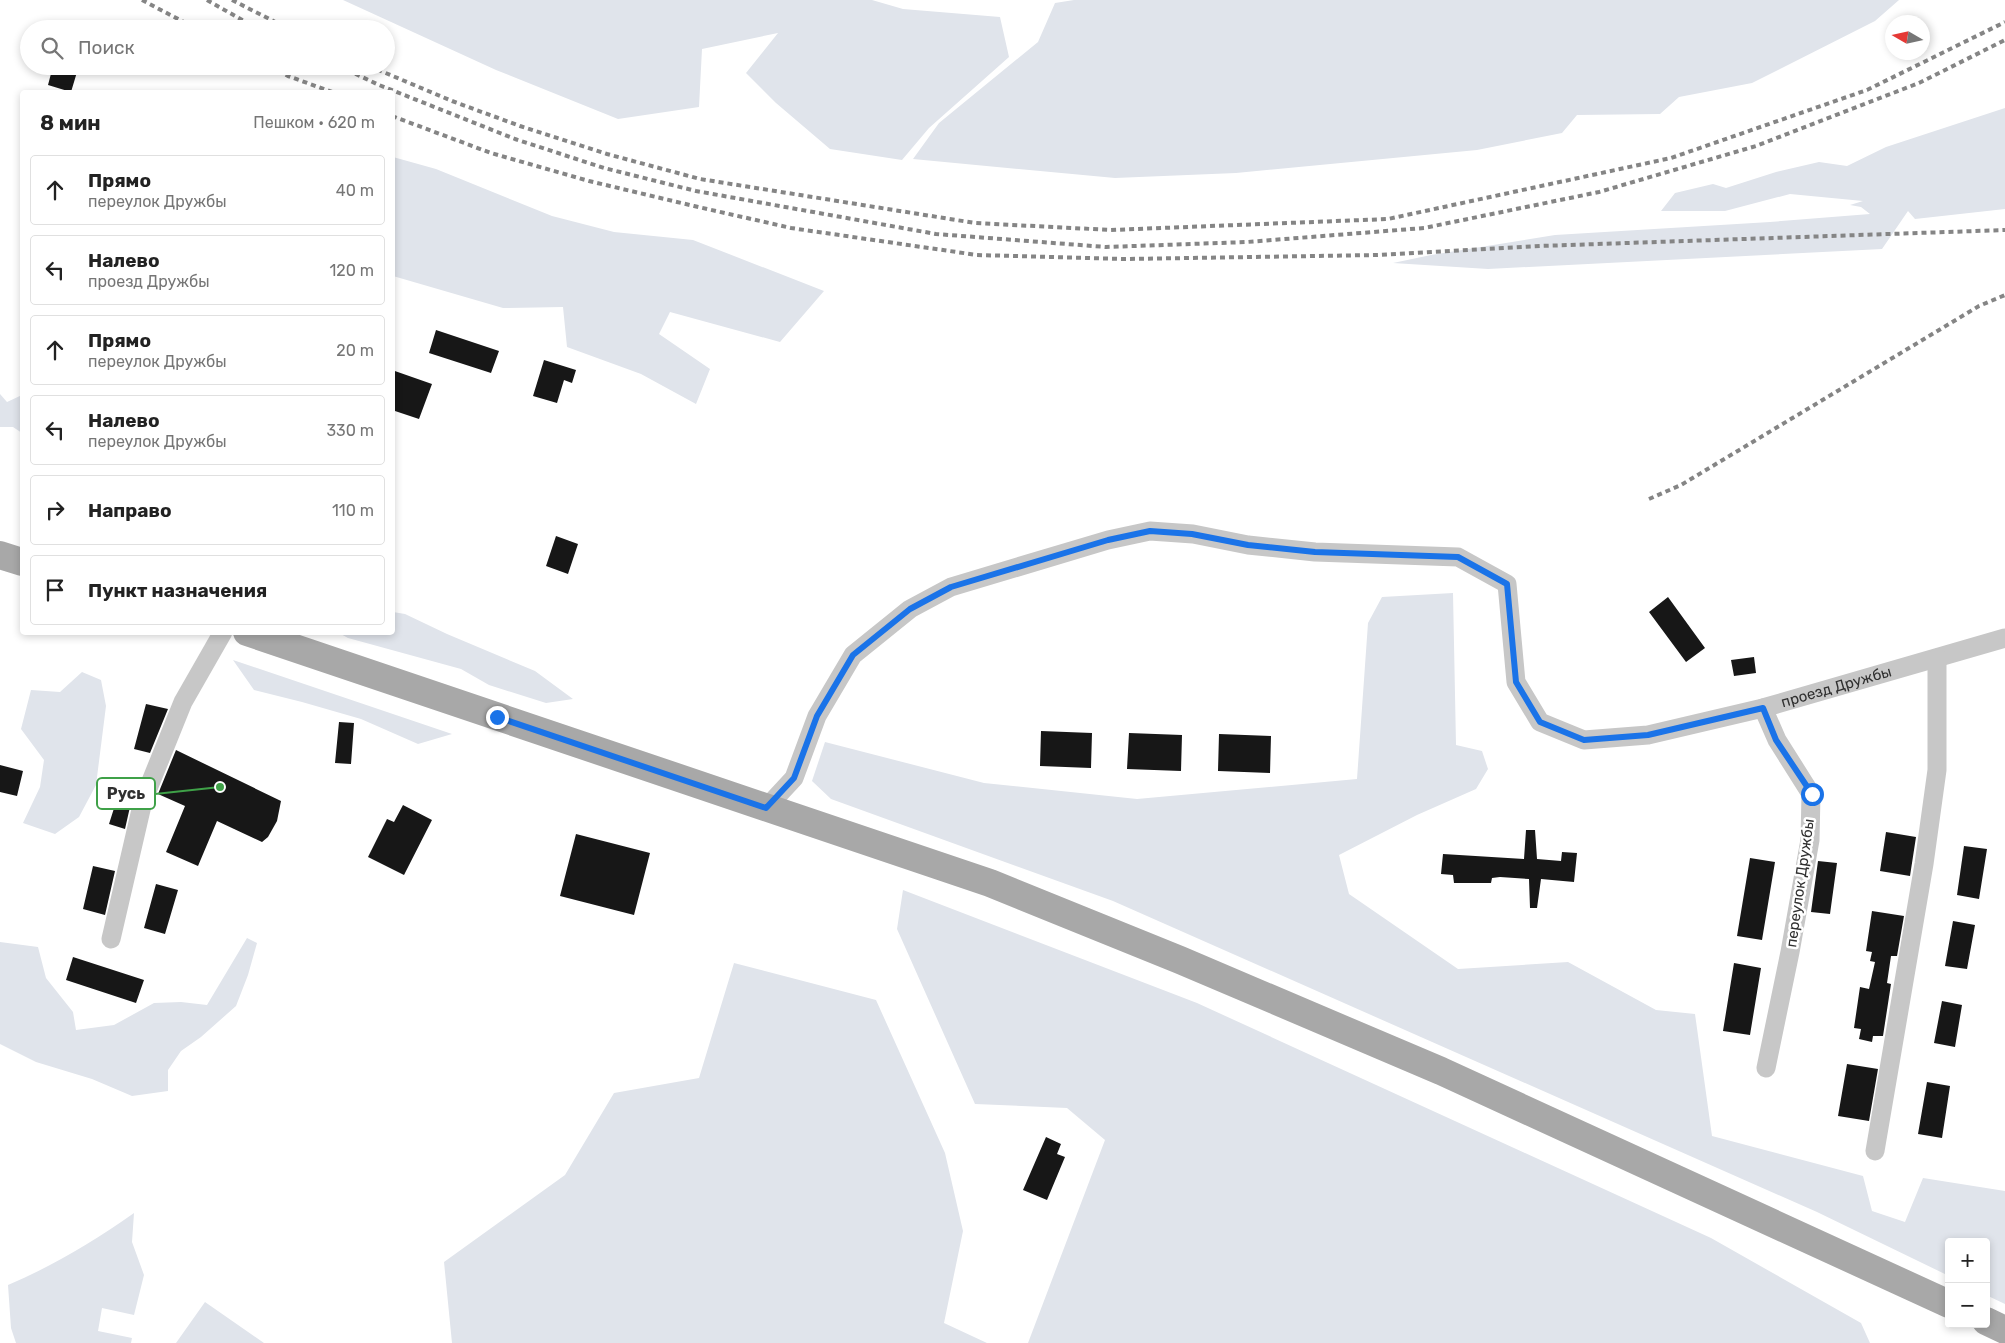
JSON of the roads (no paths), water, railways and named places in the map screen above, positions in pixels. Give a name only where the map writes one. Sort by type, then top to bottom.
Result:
[{"type":"main road","points":[[0,555],[20,561]]},
{"type":"main road","points":[[256,635],[990,882],[1441,1071],[1945,1302]]},
{"type":"main road","points":[[1990,1323],[2005,1330]]},
{"type":"street","name":"проезд Дружбы","points":[[766,808],[794,778],[817,716],[853,655],[910,609],[951,587],[1108,540],[1150,531],[1192,534],[1248,545],[1315,552],[1458,557],[1507,584],[1516,682],[1540,722],[1584,740],[1648,735],[1763,708],[2005,638]]},
{"type":"street","points":[[111,939],[143,801],[183,702],[221,635]]},
{"type":"street","points":[[1875,1151],[1924,864],[1937,770],[1937,658]]},
{"type":"street","name":"переулок Дружбы","points":[[1763,708],[1776,740],[1812,794],[1810,840],[1790,952],[1766,1068]]},
{"type":"railway","points":[[142,0],[180,20]]},
{"type":"railway","points":[[207,0],[242,20]]},
{"type":"railway","points":[[232,0],[271,20]]},
{"type":"railway","points":[[390,75],[452,101],[520,126],[607,154],[700,179],[975,223],[1111,230],[1388,219],[1671,158],[1867,90],[2005,22]]},
{"type":"railway","points":[[395,91],[515,139],[604,168],[696,191],[936,234],[1106,247],[1247,242],[1424,228],[1599,192],[1756,146],[1919,83],[2005,40]]},
{"type":"railway","points":[[286,75],[326,90]]},
{"type":"railway","points":[[358,75],[392,90]]},
{"type":"railway","points":[[395,117],[491,153],[589,181],[694,206],[791,228],[977,255],[1125,259],[1378,255],[1540,246],[2005,230]]},
{"type":"railway","points":[[1649,499],[1681,485],[1979,306],[2005,295]]},
{"type":"place","name":"Русь","points":[[220,787]]}]
